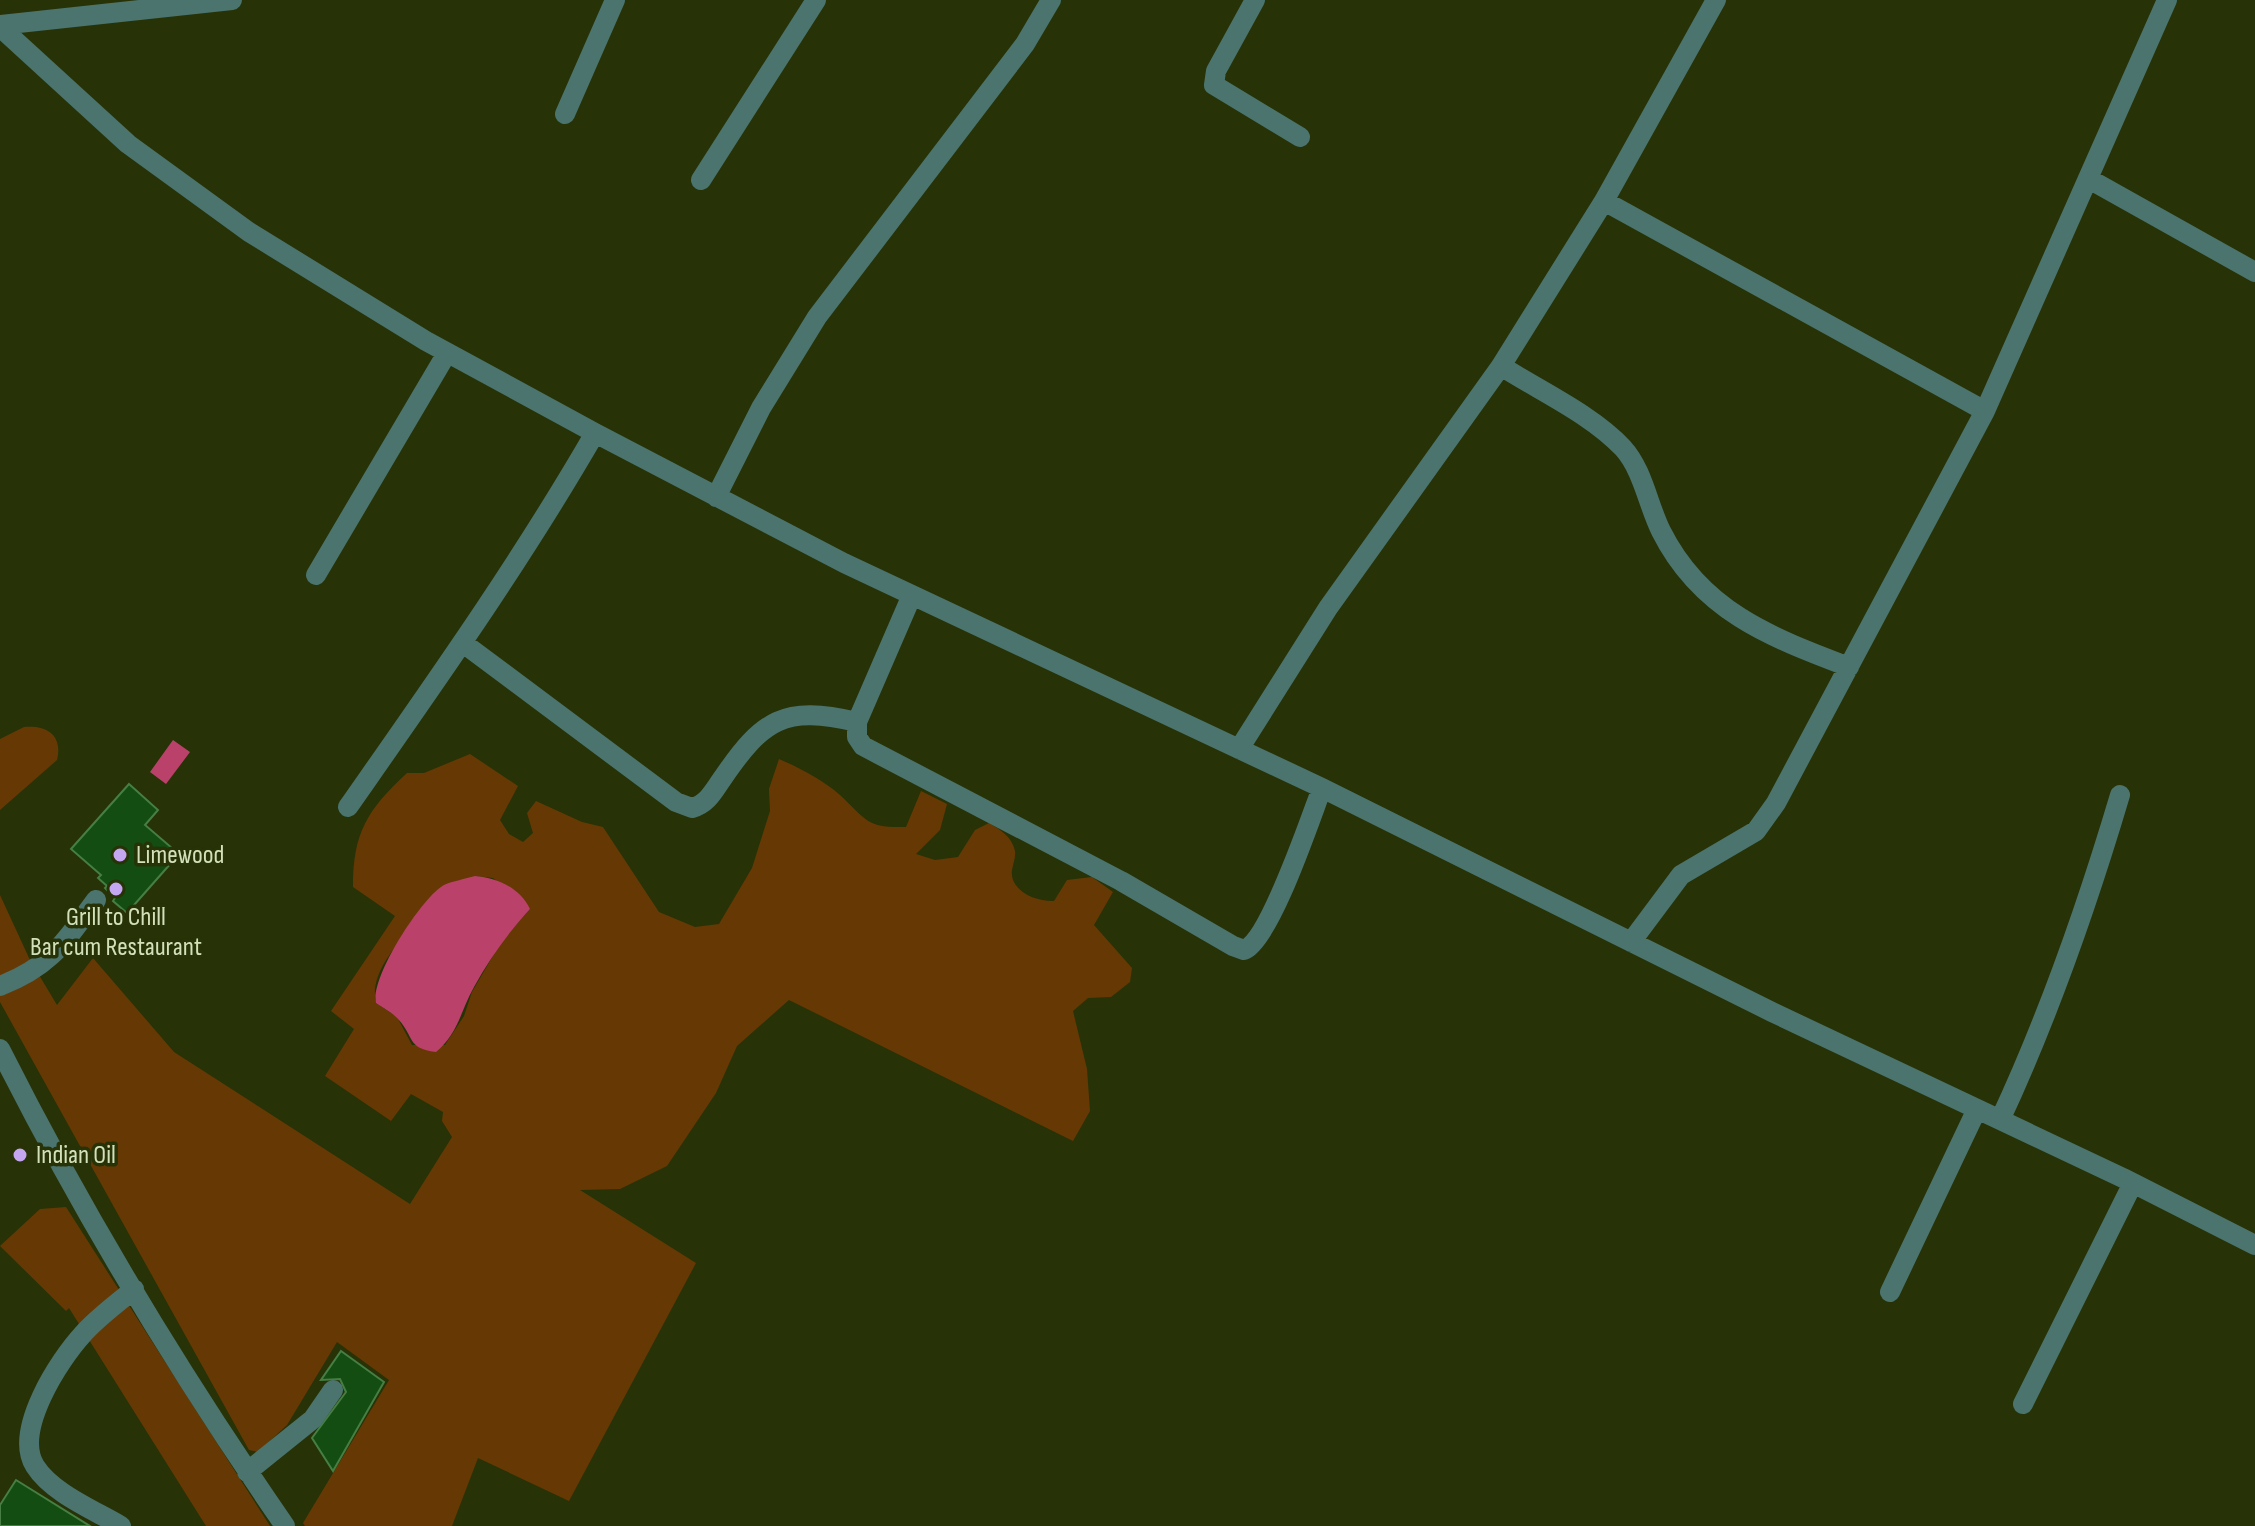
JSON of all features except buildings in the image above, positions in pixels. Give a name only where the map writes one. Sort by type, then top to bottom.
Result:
[{"type":"street","points":[[0,26],[91,7],[232,0]]},
{"type":"street","points":[[565,114],[615,0]]},
{"type":"street","points":[[701,180],[816,0]]},
{"type":"street","points":[[716,497],[761,408],[817,317],[1025,44],[1051,0]]},
{"type":"street","points":[[1255,0],[1216,71],[1214,85],[1300,137]]},
{"type":"street","points":[[1239,749],[1328,608],[1501,366],[1604,201],[1716,0]]},
{"type":"street","points":[[1631,942],[1681,875],[1756,831],[1776,803],[1985,411],[2167,0]]},
{"type":"street","points":[[0,26],[128,144],[191,191],[335,286],[447,353],[716,497],[912,595],[1322,788],[2255,1245]]},
{"type":"street","points":[[2089,179],[2255,272]]},
{"type":"street","points":[[1604,201],[1985,411]]},
{"type":"street","points":[[316,575],[447,353]]},
{"type":"street","points":[[1501,366],[1601,429],[1624,449],[1661,532],[1688,572],[1718,605],[1743,621],[1849,667]]},
{"type":"street","points":[[348,807],[463,643],[554,504],[595,433]]},
{"type":"street","points":[[912,595],[857,722],[857,737],[863,746],[1244,950],[1255,945],[1269,920],[1322,788]]},
{"type":"street","points":[[463,643],[676,802],[692,808],[709,799],[740,753],[781,717],[831,716],[857,722]]},
{"type":"street","points":[[2000,1120],[2034,1047],[2062,973],[2120,795]]},
{"type":"street","points":[[0,986],[36,971],[51,957],[96,900]]},
{"type":"street","points":[[0,1049],[128,1294],[285,1526]]},
{"type":"street","points":[[1890,1292],[1977,1109]]},
{"type":"street","points":[[2023,1404],[2133,1183]]},
{"type":"street","points":[[121,1526],[45,1478],[28,1452],[29,1432],[37,1410],[62,1361],[84,1333],[128,1294]]},
{"type":"street","points":[[247,1472],[316,1415],[333,1390]]},
{"type":"shaded area","points":[[24,727],[47,730],[56,738],[57,760],[0,810],[0,739]]},
{"type":"shaded area","points":[[173,740],[190,752],[166,784],[150,772]]},
{"type":"shaded area","points":[[470,754],[518,786],[500,820],[509,834],[523,842],[533,833],[527,813],[536,801],[582,822],[603,827],[659,912],[695,927],[719,924],[752,868],[770,811],[769,789],[779,759],[819,779],[868,821],[883,826],[906,827],[921,791],[947,804],[940,830],[916,854],[935,860],[958,857],[975,830],[989,823],[1002,831],[1014,846],[1012,877],[1026,894],[1040,900],[1054,901],[1067,880],[1092,877],[1113,892],[1094,925],[1132,968],[1130,982],[1111,997],[1088,998],[1073,1011],[1087,1069],[1090,1111],[1073,1141],[789,1000],[737,1046],[716,1093],[667,1166],[620,1189],[580,1190],[696,1263],[569,1501],[478,1458],[452,1526],[305,1526],[303,1523],[389,1380],[337,1342],[287,1425],[258,1452],[249,1450],[0,1002],[0,895],[30,960],[57,1005],[93,958],[174,1052],[410,1204],[452,1137],[442,1121],[443,1112],[411,1094],[391,1121],[325,1076],[354,1029],[331,1011],[395,916],[353,887],[360,837],[372,811],[393,786],[407,773],[424,773]],"holes":[[[475,876],[493,878],[530,909],[501,942],[472,992],[464,1016],[445,1045],[412,1045],[397,1017],[376,1003],[376,985],[382,967],[409,932]]]},
{"type":"shaded area","points":[[475,876],[507,885],[520,895],[530,909],[486,966],[449,1037],[436,1052],[426,1050],[415,1045],[398,1019],[376,1003],[376,991],[389,957],[424,904],[444,885]]},
{"type":"shaded area","points":[[66,1207],[270,1526],[206,1526],[69,1308],[66,1311],[0,1246],[40,1209]]},
{"type":"place","name":"Limewood","points":[[120,855]]},
{"type":"place","name":"Grill to Chill Bar cum Restaurant","points":[[116,889]]},
{"type":"place","name":"Indian Oil","points":[[20,1155]]}]
